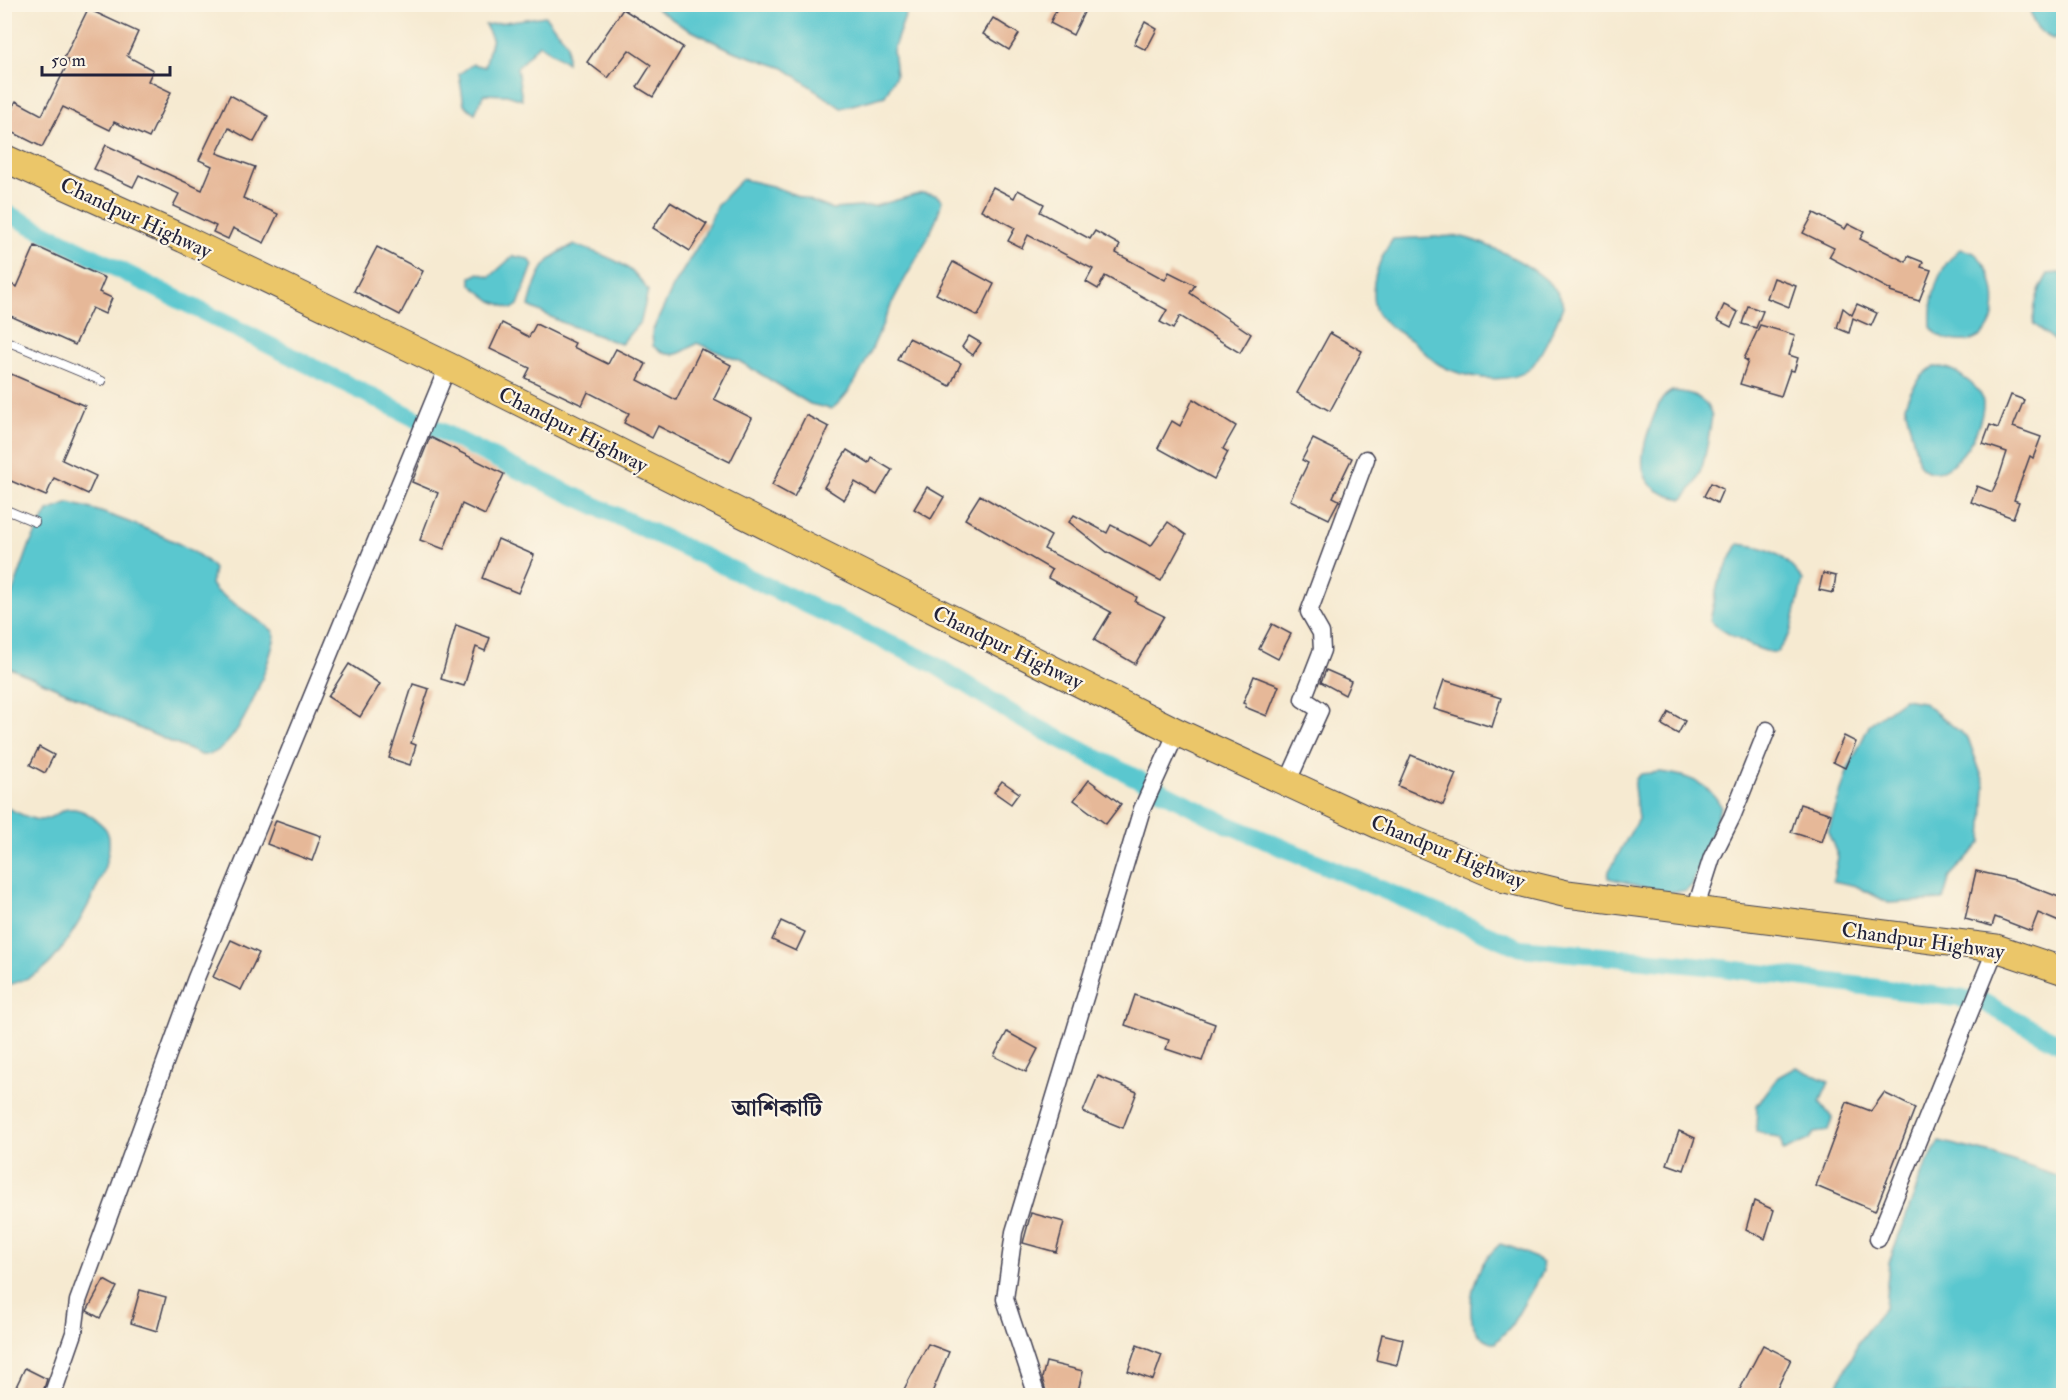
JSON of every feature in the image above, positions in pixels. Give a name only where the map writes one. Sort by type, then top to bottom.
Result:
[{"type":"main road","name":"Chandpur Highway","points":[[4,158],[184,239],[443,378],[682,486],[1178,732],[1287,783],[1505,879],[1567,894],[1695,910],[1993,957],[2064,971]]},
{"type":"street","points":[[52,1395],[74,1333],[78,1300],[196,978],[443,378]]},
{"type":"street","points":[[1287,783],[1320,710],[1303,699],[1322,650],[1321,633],[1309,612],[1366,459]]},
{"type":"street","points":[[1695,910],[1712,856],[1732,817],[1767,730]]},
{"type":"street","points":[[1037,1395],[1005,1299],[1014,1232],[1142,809],[1168,759],[1178,732]]},
{"type":"street","points":[[1878,1239],[1993,957]]},
{"type":"lane","points":[[4,339],[102,381]]},
{"type":"lane","points":[[4,509],[35,522]]},
{"type":"water","points":[[652,5],[909,5],[893,50],[896,75],[885,96],[841,108],[784,68],[733,51],[682,26]]},
{"type":"water","points":[[2031,5],[2063,5],[2063,33],[2053,39],[2043,33],[2033,21]]},
{"type":"water","points":[[545,16],[567,43],[567,63],[539,44],[517,68],[522,100],[507,95],[484,94],[475,113],[464,105],[459,74],[473,64],[485,67],[492,38],[485,25]]},
{"type":"water","points":[[742,179],[772,186],[832,209],[875,206],[922,193],[936,195],[942,200],[928,238],[894,299],[867,359],[851,388],[831,409],[810,404],[739,361],[697,343],[681,353],[671,355],[653,346],[652,332],[673,287],[703,237],[717,205]]},
{"type":"water","points":[[1456,236],[1484,244],[1519,261],[1535,271],[1558,294],[1563,306],[1553,330],[1532,366],[1519,375],[1508,378],[1484,378],[1449,369],[1436,363],[1416,344],[1389,326],[1376,310],[1373,295],[1375,278],[1380,261],[1393,239]]},
{"type":"water","points":[[575,245],[626,267],[642,281],[648,291],[641,321],[621,344],[561,322],[529,306],[538,276],[548,261]]},
{"type":"water","points":[[1960,249],[1974,253],[1983,262],[1994,290],[1994,306],[1992,320],[1985,332],[1974,339],[1958,341],[1939,336],[1931,327],[1931,316],[1936,284],[1946,264]]},
{"type":"water","points":[[513,256],[529,259],[533,265],[518,305],[512,309],[492,301],[471,285],[471,277],[479,273],[490,277]]},
{"type":"water","points":[[2048,274],[2063,275],[2063,347],[2034,324],[2035,304],[2041,286]]},
{"type":"water","points":[[1934,367],[1953,370],[1971,383],[1982,397],[1983,410],[1979,424],[1963,453],[1952,465],[1941,471],[1929,471],[1919,464],[1905,406],[1916,384]]},
{"type":"water","points":[[1672,391],[1685,393],[1702,400],[1712,416],[1701,471],[1683,499],[1655,489],[1648,481],[1642,460],[1647,435],[1657,408]]},
{"type":"water","points":[[69,503],[124,520],[189,549],[214,569],[211,584],[215,590],[272,630],[275,636],[272,650],[249,708],[227,743],[214,753],[201,755],[5,666],[5,614],[30,544],[48,511]]},
{"type":"water","points":[[1738,544],[1760,547],[1775,553],[1803,580],[1790,634],[1777,652],[1753,646],[1732,636],[1710,621],[1718,583]]},
{"type":"water","points":[[1904,699],[1922,702],[1968,738],[1985,785],[1982,842],[1950,876],[1943,900],[1889,903],[1856,886],[1833,881],[1838,857],[1828,832],[1848,769],[1870,724]]},
{"type":"water","points":[[1660,772],[1679,775],[1703,785],[1721,806],[1692,885],[1686,891],[1664,892],[1608,878],[1609,871],[1638,819],[1634,786],[1636,779],[1641,774]]},
{"type":"water","points":[[5,807],[26,817],[39,820],[49,818],[64,810],[75,809],[91,816],[104,827],[109,839],[108,856],[92,899],[67,941],[41,971],[27,979],[5,986]]},
{"type":"water","points":[[1796,1067],[1829,1082],[1820,1102],[1832,1118],[1828,1131],[1814,1133],[1809,1140],[1783,1151],[1781,1139],[1756,1131],[1757,1105],[1778,1077]]},
{"type":"water","points":[[1939,1141],[1992,1154],[2063,1178],[2064,1376],[2058,1395],[1833,1395],[1859,1341],[1885,1307],[1889,1263],[1922,1173]]},
{"type":"water","points":[[1500,1244],[1532,1256],[1542,1263],[1543,1271],[1511,1326],[1495,1343],[1484,1338],[1476,1330],[1471,1308],[1479,1272],[1487,1257]]},
{"type":"building","points":[[1059,4],[1088,4],[1073,35],[1050,23]]},
{"type":"building","points":[[88,9],[138,32],[127,56],[153,70],[148,81],[171,92],[149,138],[114,122],[110,130],[63,107],[42,147],[4,128],[4,123],[16,101],[42,115],[69,61],[64,58]]},
{"type":"building","points":[[623,9],[683,47],[653,97],[637,87],[651,65],[629,50],[608,78],[587,62]]},
{"type":"building","points":[[993,18],[1019,34],[1009,50],[983,34]]},
{"type":"building","points":[[1145,22],[1157,29],[1146,50],[1134,44]]},
{"type":"building","points":[[230,95],[268,116],[254,142],[229,128],[217,153],[255,167],[243,198],[278,214],[264,243],[233,228],[228,239],[213,232],[216,226],[173,206],[179,194],[139,175],[133,187],[94,169],[106,145],[202,190],[212,166],[199,160]]},
{"type":"building","points":[[993,187],[1014,198],[1018,190],[1044,204],[1040,212],[1090,239],[1095,231],[1120,245],[1116,253],[1165,280],[1169,272],[1195,285],[1190,293],[1251,334],[1240,353],[1180,316],[1173,329],[1160,322],[1167,310],[1105,276],[1098,289],[1086,282],[1093,269],[1028,235],[1022,248],[1008,241],[1015,228],[981,210]]},
{"type":"building","points":[[670,202],[707,224],[690,251],[653,228]]},
{"type":"building","points":[[1814,213],[1845,229],[1848,224],[1864,232],[1860,239],[1906,262],[1908,256],[1923,262],[1921,267],[1931,270],[1919,301],[1890,292],[1891,290],[1829,257],[1834,248],[1803,233]]},
{"type":"building","points":[[35,246],[105,278],[99,292],[112,298],[105,314],[92,308],[75,345],[4,313],[4,281],[17,287]]},
{"type":"building","points":[[377,247],[423,271],[400,315],[354,291]]},
{"type":"building","points":[[953,262],[994,284],[978,316],[936,294]]},
{"type":"building","points":[[1774,278],[1796,286],[1789,307],[1767,298]]},
{"type":"building","points":[[1857,304],[1877,313],[1871,326],[1853,318],[1849,333],[1837,328],[1843,308],[1852,315]]},
{"type":"building","points":[[1724,305],[1738,312],[1731,327],[1717,320]]},
{"type":"building","points":[[1748,306],[1763,311],[1756,328],[1742,324]]},
{"type":"building","points":[[502,323],[529,337],[536,324],[575,343],[573,347],[608,364],[616,349],[646,364],[638,380],[676,400],[701,349],[731,365],[714,399],[752,418],[730,462],[658,426],[652,438],[624,423],[629,413],[588,392],[582,405],[525,378],[530,368],[490,349]]},
{"type":"building","points":[[1760,325],[1795,335],[1789,355],[1798,358],[1794,371],[1790,370],[1781,396],[1740,384],[1748,361],[1744,359]]},
{"type":"building","points":[[1330,333],[1362,351],[1330,411],[1297,393]]},
{"type":"building","points":[[969,336],[981,343],[973,355],[962,347]]},
{"type":"building","points":[[909,338],[961,363],[950,386],[898,360]]},
{"type":"building","points":[[4,371],[85,406],[62,460],[96,476],[88,494],[54,478],[46,496],[4,478]]},
{"type":"building","points":[[2011,395],[2024,400],[2013,427],[2041,437],[2033,458],[2030,456],[2014,500],[2019,502],[2013,518],[1971,502],[1977,486],[1992,492],[1999,477],[2007,452],[1983,444],[1990,425],[1998,428]]},
{"type":"building","points":[[1193,399],[1236,426],[1223,449],[1228,452],[1214,479],[1158,448],[1172,421],[1180,426]]},
{"type":"building","points":[[806,415],[829,427],[794,497],[772,485]]},
{"type":"building","points":[[430,437],[504,474],[485,515],[462,504],[444,549],[420,540],[438,493],[412,482]]},
{"type":"building","points":[[1313,439],[1352,458],[1333,497],[1339,500],[1329,519],[1290,500],[1308,463],[1302,460]]},
{"type":"building","points":[[847,450],[869,464],[872,458],[892,470],[877,495],[855,482],[844,500],[824,487]]},
{"type":"building","points":[[1711,483],[1723,489],[1717,503],[1704,496]]},
{"type":"building","points":[[927,487],[944,497],[931,519],[914,509]]},
{"type":"building","points":[[980,495],[1051,536],[1044,549],[1137,597],[1135,602],[1164,616],[1135,664],[1094,640],[1111,612],[1048,578],[1052,570],[965,519]]},
{"type":"building","points":[[1074,515],[1107,533],[1111,525],[1151,546],[1168,522],[1186,535],[1161,581],[1107,552],[1069,522]]},
{"type":"building","points":[[498,539],[534,555],[518,593],[482,578]]},
{"type":"building","points":[[1823,573],[1836,576],[1833,593],[1819,590]]},
{"type":"building","points":[[1272,624],[1291,634],[1278,659],[1259,649]]},
{"type":"building","points":[[456,625],[490,638],[485,651],[476,647],[464,686],[441,679]]},
{"type":"building","points":[[349,664],[380,684],[360,717],[328,697]]},
{"type":"building","points":[[1326,670],[1351,681],[1345,695],[1321,682]]},
{"type":"building","points":[[1254,676],[1279,686],[1267,716],[1245,707],[1246,704],[1243,703]]},
{"type":"building","points":[[1444,680],[1501,698],[1492,727],[1434,709]]},
{"type":"building","points":[[413,684],[429,689],[411,743],[416,745],[410,765],[389,758]]},
{"type":"building","points":[[1669,712],[1685,721],[1678,734],[1662,725]]},
{"type":"building","points":[[1844,736],[1856,742],[1845,768],[1833,762]]},
{"type":"building","points":[[39,747],[54,755],[45,773],[30,765]]},
{"type":"building","points":[[1411,755],[1456,774],[1443,805],[1398,786]]},
{"type":"building","points":[[1089,780],[1121,804],[1106,824],[1074,800]]},
{"type":"building","points":[[1002,781],[1019,793],[1011,804],[994,792]]},
{"type":"building","points":[[1800,804],[1831,814],[1822,842],[1791,832]]},
{"type":"building","points":[[276,820],[321,836],[312,861],[267,844]]},
{"type":"building","points":[[1976,871],[2015,880],[2064,899],[2064,924],[2038,913],[2031,931],[1995,917],[1992,926],[1965,919]]},
{"type":"building","points":[[781,921],[805,932],[796,951],[772,940]]},
{"type":"building","points":[[231,940],[259,953],[241,990],[213,977]]},
{"type":"building","points":[[1135,995],[1215,1024],[1202,1061],[1166,1049],[1169,1040],[1125,1025]]},
{"type":"building","points":[[1007,1032],[1038,1049],[1026,1072],[994,1056]]},
{"type":"building","points":[[1098,1076],[1137,1092],[1123,1128],[1083,1112]]},
{"type":"building","points":[[1884,1093],[1915,1108],[1875,1211],[1816,1186],[1847,1102],[1871,1111]]},
{"type":"building","points":[[1679,1131],[1695,1138],[1684,1170],[1667,1164]]},
{"type":"building","points":[[1754,1201],[1774,1210],[1765,1239],[1746,1229]]},
{"type":"building","points":[[1031,1213],[1064,1222],[1056,1252],[1023,1243]]},
{"type":"building","points":[[104,1280],[117,1287],[100,1318],[87,1311]]},
{"type":"building","points":[[140,1290],[166,1297],[157,1331],[131,1323]]},
{"type":"building","points":[[1382,1334],[1403,1339],[1397,1365],[1376,1360]]},
{"type":"building","points":[[928,1344],[949,1352],[931,1395],[901,1395]]},
{"type":"building","points":[[1137,1345],[1162,1355],[1153,1380],[1128,1371]]},
{"type":"building","points":[[1763,1345],[1791,1359],[1774,1395],[1737,1395]]},
{"type":"building","points":[[1046,1362],[1083,1371],[1077,1395],[1047,1395],[1042,1378]]},
{"type":"building","points":[[25,1368],[47,1379],[42,1395],[12,1395]]},
{"type":"waterway","points":[[4,212],[510,466],[932,663],[1019,718],[1224,823],[1521,948],[1705,966],[1981,1001],[2064,1046]]},
{"type":"district","name":"আশিকাটি","points":[[777,1108]]}]
